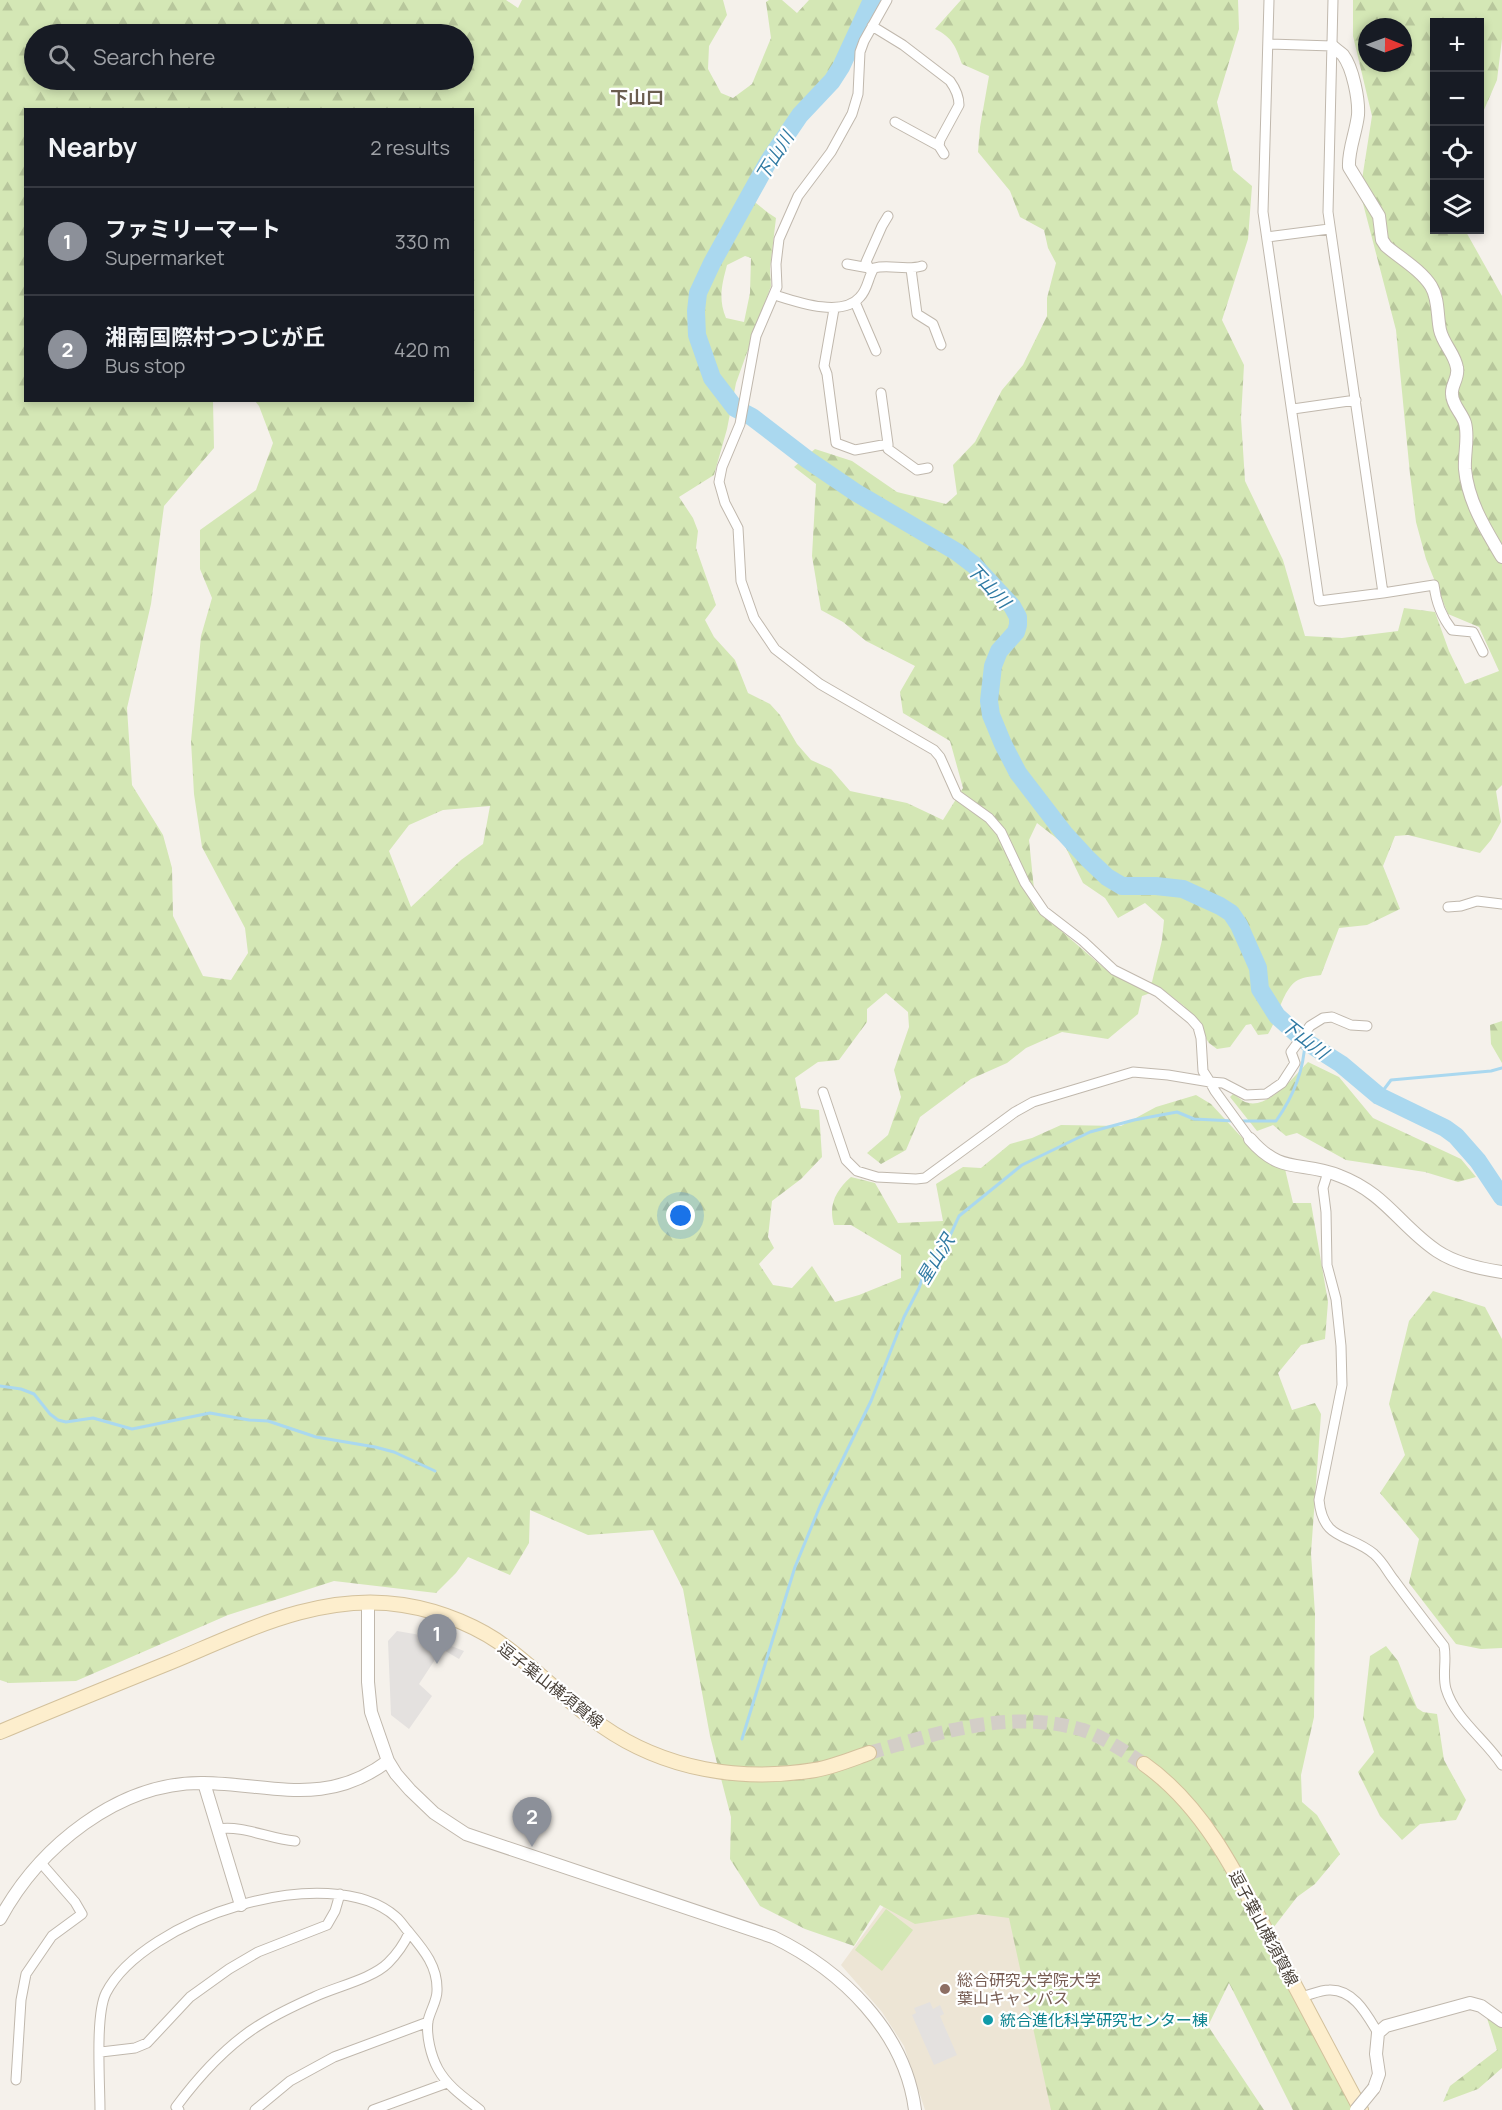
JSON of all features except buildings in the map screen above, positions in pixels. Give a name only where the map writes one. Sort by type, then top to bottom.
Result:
[{"type":"main road","name":"逗子葉山横須賀線","points":[[0,1732],[272,1621],[339,1603],[368,1603],[402,1605],[440,1614],[476,1629],[509,1649],[601,1726],[632,1745],[688,1766],[727,1774],[777,1774],[818,1770],[869,1753]]},
{"type":"main road","name":"逗子葉山横須賀線","points":[[1144,1764],[1161,1775],[1186,1802],[1219,1846],[1301,1997],[1358,2110]]},
{"type":"street","points":[[887,0],[860,52],[858,94],[852,114],[831,152],[798,196],[779,239],[775,295],[756,336],[740,424],[722,467],[719,482],[725,503],[738,528],[741,581],[754,618],[775,649],[820,684],[934,750],[940,756],[957,795],[989,818],[1001,832],[1025,883],[1044,911],[1083,941],[1114,970],[1158,992],[1191,1018],[1198,1027],[1201,1038],[1203,1071],[1250,1138],[1267,1157],[1279,1163],[1328,1172],[1354,1182],[1380,1199],[1436,1250],[1485,1270],[1502,1272]]},
{"type":"street","points":[[1269,0],[1263,212],[1319,601],[1434,585],[1436,601],[1443,619],[1452,630],[1473,632],[1483,652]]},
{"type":"street","points":[[1333,0],[1329,229],[1383,593]]},
{"type":"street","points":[[872,26],[903,45],[950,81],[959,99],[959,105],[940,140],[941,150],[895,122]]},
{"type":"street","points":[[1268,44],[1332,46],[1343,55],[1350,69],[1358,104],[1358,116],[1348,167],[1379,216],[1382,240],[1386,246],[1426,279],[1436,298],[1440,332],[1458,370],[1451,396],[1466,426],[1467,486],[1481,520],[1502,557]]},
{"type":"street","points":[[775,295],[834,309],[855,302],[865,290],[870,270],[866,262],[888,216]]},
{"type":"street","points":[[1267,237],[1329,229]]},
{"type":"street","points":[[847,264],[870,270],[879,266],[911,269],[922,266]]},
{"type":"street","points":[[911,269],[917,315],[933,324],[941,345]]},
{"type":"street","points":[[855,302],[876,351]]},
{"type":"street","points":[[834,309],[824,366],[836,443],[855,450],[888,444]]},
{"type":"street","points":[[881,393],[888,449],[917,470],[928,468]]},
{"type":"street","points":[[1293,409],[1356,400]]},
{"type":"street","points":[[1448,907],[1477,901],[1502,904]]},
{"type":"street","points":[[823,1092],[846,1160],[857,1171],[877,1177],[916,1179],[931,1174],[1015,1112],[1033,1102],[1133,1072],[1168,1075],[1213,1087],[1223,1083],[1246,1095],[1266,1094],[1282,1083],[1295,1063],[1291,1052],[1310,1026],[1323,1018],[1332,1017],[1351,1025],[1367,1026]]},
{"type":"street","points":[[1328,1172],[1323,1188],[1328,1266],[1336,1299],[1342,1385],[1319,1500],[1321,1516],[1335,1534],[1373,1553],[1384,1564],[1444,1646],[1447,1656],[1444,1686],[1452,1704],[1502,1765]]},
{"type":"street","points":[[368,1603],[368,1682],[371,1712],[388,1761],[403,1782],[434,1813],[466,1834],[773,1937],[801,1951],[836,1977],[871,2012],[892,2042],[905,2074],[915,2110]]},
{"type":"street","points":[[0,1919],[19,1887],[41,1863],[68,1837],[123,1800],[149,1790],[180,1784],[204,1783],[303,1791],[338,1786],[364,1776],[388,1761]]},
{"type":"street","points":[[204,1783],[241,1905]]},
{"type":"street","points":[[218,1829],[231,1827],[280,1840],[295,1841]]},
{"type":"street","points":[[16,2080],[21,2000],[26,1974],[52,1936],[82,1914],[75,1902],[41,1863]]},
{"type":"street","points":[[100,2110],[100,2018],[106,1993],[123,1968],[149,1947],[191,1924],[241,1905],[295,1894],[318,1892],[340,1894],[378,1905],[397,1918],[422,1946],[431,1962],[436,1978],[437,1991],[428,2022],[432,2055],[447,2083],[480,2110]]},
{"type":"street","points":[[100,2052],[135,2048],[147,2043],[190,1997],[229,1969],[258,1952],[327,1925],[335,1911],[340,1894]]},
{"type":"street","points":[[179,2110],[176,2107],[207,2070],[259,2025],[313,1997],[387,1965],[402,1948],[410,1933]]},
{"type":"street","points":[[1301,1997],[1330,1990],[1345,1994],[1361,2005],[1378,2033],[1376,2054],[1378,2079],[1358,2110]]},
{"type":"street","points":[[1378,2033],[1386,2026],[1470,2003],[1480,2006],[1502,2021]]},
{"type":"street","points":[[255,2110],[290,2081],[334,2057],[428,2022]]},
{"type":"street","points":[[373,2110],[447,2083]]},
{"type":"shaded area","points":[[397,1631],[426,1636],[464,1651],[459,1659],[442,1649],[419,1684],[432,1696],[409,1729],[391,1715],[388,1641]]},
{"type":"shaded area","name":"総合研究大学院大学 葉山キャンパス","points":[[887,1902],[1008,1902],[1057,2110],[925,2110],[904,2046],[882,2012],[841,1965]]},
{"type":"shaded area","points":[[930,2002],[933,2009],[940,2005],[944,2014],[940,2016],[957,2055],[934,2065],[912,2015],[916,2013],[914,2008]]},
{"type":"green space","points":[[0,0],[506,0],[518,8],[522,0],[723,0],[727,15],[709,46],[708,69],[721,93],[733,98],[752,84],[771,38],[766,2],[782,0],[797,13],[809,0],[868,0],[829,75],[780,133],[746,195],[776,218],[770,269],[771,286],[736,383],[727,429],[714,475],[679,497],[693,518],[698,531],[696,548],[716,605],[705,620],[714,637],[735,660],[748,693],[770,704],[780,715],[797,744],[811,760],[831,769],[850,791],[907,803],[943,820],[963,788],[950,741],[903,713],[900,692],[915,666],[866,641],[843,622],[821,610],[812,556],[816,484],[794,467],[815,449],[852,461],[897,492],[946,504],[957,494],[953,465],[975,442],[1002,390],[1023,365],[1047,316],[1047,298],[1056,263],[1048,248],[1044,230],[1020,217],[1010,191],[978,152],[989,76],[962,64],[953,43],[946,35],[935,29],[961,0],[1238,0],[1239,29],[1217,102],[1233,170],[1252,186],[1248,239],[1222,320],[1244,365],[1241,418],[1245,481],[1283,560],[1305,636],[1342,638],[1398,631],[1404,608],[1435,612],[1449,651],[1465,684],[1499,671],[1479,627],[1448,614],[1426,559],[1416,522],[1396,330],[1360,192],[1372,116],[1362,72],[1412,72],[1412,18],[1358,18],[1358,57],[1353,36],[1353,0],[1502,0],[1502,39],[1497,80],[1484,110],[1484,18],[1430,18],[1430,234],[1467,234],[1502,296],[1502,785],[1496,791],[1501,822],[1491,840],[1480,853],[1408,835],[1395,836],[1383,866],[1400,909],[1367,925],[1339,928],[1321,975],[1300,979],[1293,984],[1284,997],[1268,1034],[1258,1035],[1251,1024],[1246,1025],[1230,1047],[1217,1049],[1209,1043],[1184,1006],[1162,989],[1142,996],[1138,1014],[1108,1039],[1062,1032],[1026,1048],[1007,1063],[971,1079],[920,1117],[906,1150],[881,1164],[867,1153],[888,1135],[901,1097],[894,1070],[909,1027],[908,1012],[886,993],[867,1009],[867,1022],[839,1060],[818,1062],[795,1078],[801,1108],[819,1110],[822,1157],[801,1179],[772,1201],[768,1237],[774,1248],[759,1264],[773,1285],[792,1288],[812,1266],[835,1302],[859,1295],[901,1278],[901,1255],[851,1225],[834,1225],[832,1211],[835,1198],[841,1187],[851,1177],[875,1183],[898,1223],[943,1221],[936,1184],[963,1167],[981,1168],[1010,1144],[1032,1138],[1061,1125],[1121,1126],[1156,1107],[1196,1095],[1211,1104],[1257,1154],[1285,1169],[1293,1203],[1311,1203],[1328,1302],[1325,1339],[1301,1345],[1278,1373],[1292,1410],[1315,1403],[1321,1414],[1311,1553],[1315,1614],[1314,1717],[1301,1775],[1302,1802],[1317,1815],[1340,1854],[1315,1884],[1297,1897],[1270,1932],[1356,2110],[1293,2110],[1229,1983],[1208,2026],[1264,2110],[1051,2110],[1009,1918],[978,1914],[915,1924],[880,1905],[854,1946],[805,1929],[760,1906],[730,1859],[731,1817],[710,1736],[683,1589],[653,1530],[588,1535],[530,1510],[529,1543],[510,1575],[468,1557],[436,1593],[334,1581],[228,1615],[76,1681],[9,1683],[0,1680]],"holes":[[[24,108],[474,108],[474,402],[256,402],[273,443],[256,490],[200,530],[200,569],[212,598],[201,636],[191,741],[194,794],[202,847],[245,928],[248,953],[231,980],[203,976],[173,916],[172,868],[163,835],[132,785],[127,708],[151,604],[164,506],[214,448],[213,402],[24,402]],[[745,256],[751,258],[750,293],[744,322],[726,318],[721,298],[727,265]],[[490,806],[483,844],[461,860],[411,907],[389,851],[409,825],[443,810]],[[1037,823],[1064,844],[1083,883],[1105,898],[1118,918],[1145,903],[1164,920],[1162,940],[1152,982],[1140,988],[1104,968],[1036,909],[1029,840]]]},
{"type":"green space","points":[[1502,1021],[1502,1063],[1491,1044],[1490,1025]]},
{"type":"green space","points":[[1308,1062],[1339,1077],[1373,1118],[1461,1159],[1476,1177],[1458,1182],[1425,1172],[1346,1160],[1297,1133],[1286,1136],[1273,1125],[1257,1131],[1230,1097],[1233,1094],[1245,1102],[1263,1102],[1280,1091]]},
{"type":"green space","points":[[1433,1291],[1485,1307],[1502,1339],[1502,1648],[1481,1649],[1456,1644],[1409,1583],[1419,1539],[1380,1493],[1405,1455],[1389,1404],[1409,1321]]},
{"type":"green space","points":[[1386,1646],[1398,1661],[1417,1708],[1423,1712],[1437,1714],[1444,1760],[1466,1800],[1456,1820],[1420,1824],[1402,1840],[1380,1816],[1358,1772],[1374,1752],[1363,1719],[1370,1656]]},
{"type":"green space","points":[[886,1909],[913,1930],[882,1971],[855,1950]]},
{"type":"green space","points":[[1487,2018],[1502,2028],[1502,2068],[1478,2089],[1443,2102],[1450,2086],[1497,2050]]},
{"type":"waterway","name":"下山川","points":[[872,0],[841,67],[832,81],[800,115],[768,162],[698,293],[697,335],[712,378],[735,408],[752,417],[855,492],[957,552],[974,565],[1012,606],[1018,617],[1018,625],[1016,632],[999,651],[993,666],[989,701],[991,715],[1018,773],[1064,833],[1088,859],[1107,877],[1122,886],[1183,889],[1231,913],[1239,925],[1258,968],[1260,989],[1277,1016],[1305,1041],[1341,1064],[1379,1096],[1445,1128],[1456,1136],[1478,1161],[1502,1197]]},
{"type":"waterway","name":"星山沢","points":[[1241,1121],[1276,1121],[1288,1103],[1296,1083],[1305,1041]]},
{"type":"waterway","points":[[1379,1096],[1391,1080],[1491,1071],[1502,1068]]},
{"type":"waterway","name":"星山沢","points":[[742,1739],[795,1567],[820,1506],[871,1401],[925,1270],[948,1240],[959,1216],[1022,1165],[1090,1132],[1134,1120],[1177,1112],[1194,1119],[1234,1121]]},
{"type":"waterway","points":[[0,1386],[21,1389],[34,1394],[50,1414],[66,1422],[93,1418],[132,1429],[210,1413],[268,1421],[316,1437],[375,1447],[394,1452],[435,1471]]},
{"type":"tunnel","points":[[869,1753],[948,1731],[1002,1722],[1029,1722],[1056,1724],[1083,1730],[1107,1741],[1144,1764]]},
{"type":"place","name":"ファミリーマート","points":[[437,1664]]},
{"type":"place","name":"湘南国際村つつじが丘","points":[[532,1847]]},
{"type":"place","name":"総合研究大学院大学 葉山キャンパス","points":[[945,1989]]},
{"type":"place","name":"統合進化科学研究センター棟","points":[[988,2020]]},
{"type":"district","name":"下山口","points":[[637,97]]}]
